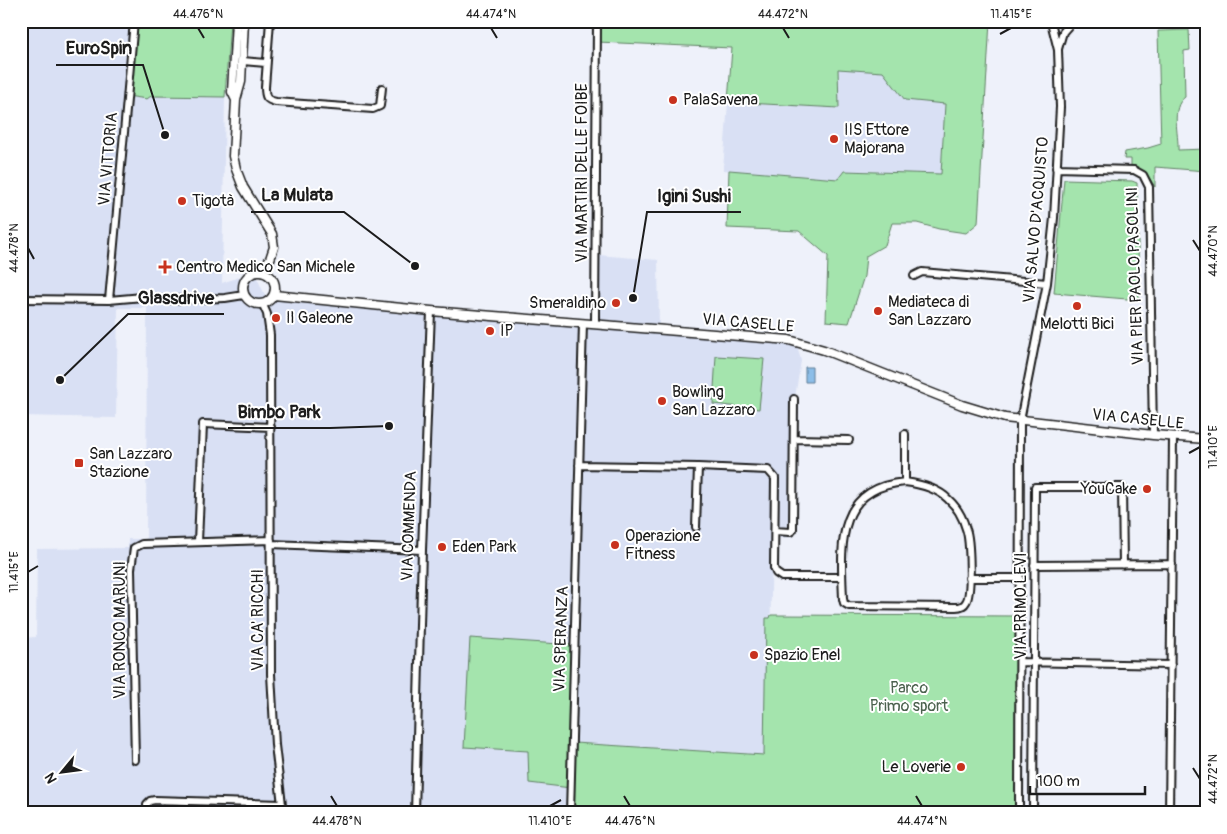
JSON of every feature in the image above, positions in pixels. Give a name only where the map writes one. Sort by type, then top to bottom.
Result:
[{"type":"street","name":"VIA VITTORIA","points":[[109,300],[134,21]]},
{"type":"street","points":[[236,21],[232,84],[232,92],[236,100]]},
{"type":"street","points":[[244,21],[243,61],[241,82],[236,100],[233,156],[236,169],[249,199],[272,234],[274,247],[270,259],[260,271],[247,276],[243,286],[244,295],[254,303],[263,305],[274,295],[275,286],[272,280],[260,271]]},
{"type":"street","points":[[270,21],[265,93],[266,97],[270,100],[373,109],[380,106],[382,88]]},
{"type":"street","name":"VIA MARTIRI DELLE FOIBE","points":[[596,324],[597,21]]},
{"type":"street","points":[[1051,22],[1060,26],[1071,22]]},
{"type":"street","points":[[1051,22],[1058,50]]},
{"type":"street","points":[[1058,50],[1063,32],[1071,22]]},
{"type":"street","name":"VIA SALVO D'ACQUISTO","points":[[1019,813],[1020,420],[1047,283],[1054,218],[1060,107],[1058,50]]},
{"type":"street","points":[[243,61],[266,63]]},
{"type":"street","name":"VIA PIER PAOLO PASOLINI","points":[[1056,168],[1130,169],[1143,175],[1149,187],[1153,436]]},
{"type":"street","points":[[270,259],[272,280]]},
{"type":"street","points":[[914,276],[922,272],[1047,283]]},
{"type":"street","points":[[21,299],[109,300],[143,297],[165,300],[225,298],[244,295]]},
{"type":"street","name":"VIA CASELLE","points":[[274,295],[431,311],[798,342],[832,353],[979,411],[1020,420],[1153,436],[1206,440]]},
{"type":"street","name":"VIA CA' RICCHI","points":[[263,305],[267,314],[270,335],[273,709],[283,813]]},
{"type":"street","name":"VIA COMMENDA","points":[[415,813],[431,311]]},
{"type":"street","name":"VIA SPERANZA","points":[[570,813],[583,323]]},
{"type":"street","points":[[775,531],[790,532],[793,530],[794,399]]},
{"type":"street","points":[[198,542],[203,424],[271,427]]},
{"type":"street","points":[[905,434],[905,482]]},
{"type":"street","points":[[1169,813],[1173,437]]},
{"type":"street","points":[[794,439],[849,440]]},
{"type":"street","points":[[579,465],[768,470],[775,478],[774,568],[778,576],[842,577]]},
{"type":"street","points":[[696,527],[698,467]]},
{"type":"street","points":[[905,482],[935,490],[948,498],[960,514],[968,537],[969,578],[968,598],[965,604],[956,607],[932,607],[850,606],[844,603],[842,539],[844,528],[852,511],[874,491],[887,484],[905,482]]},
{"type":"street","name":"VIA PRIMO LEVI","points":[[1033,813],[1035,487],[1122,486],[1123,565]]},
{"type":"street","name":"VIA RONCO MARUNI","points":[[135,760],[131,569],[134,548],[142,544],[271,542],[422,550]]},
{"type":"street","points":[[1034,565],[1172,564]]},
{"type":"street","points":[[969,578],[1020,578]]},
{"type":"street","points":[[1020,662],[1171,664]]},
{"type":"street","points":[[147,813],[147,804],[155,800],[282,804]]},
{"type":"shaded area","points":[[21,21],[135,21],[151,96],[225,97],[222,283],[254,272],[267,299],[598,327],[598,255],[658,260],[659,327],[796,341],[801,361],[794,403],[793,537],[772,539],[768,755],[573,743],[528,751],[571,788],[571,813],[21,813],[21,638],[36,637],[37,549],[128,548],[128,539],[146,539],[147,308],[118,308],[116,418],[21,416]]},
{"type":"shaded area","name":"IIS Ettore Majorana","points":[[838,69],[884,72],[905,100],[945,103],[941,174],[844,171],[838,179],[723,170],[728,102],[839,108]]},
{"type":"green space","points":[[135,21],[230,21],[225,97],[151,96],[147,99],[127,96]]},
{"type":"green space","points":[[597,21],[990,21],[978,223],[966,233],[917,223],[892,223],[885,245],[866,256],[864,276],[849,323],[826,321],[828,256],[799,231],[727,228],[729,170],[838,179],[844,171],[941,174],[945,104],[905,100],[883,72],[838,69],[839,108],[728,102],[732,48],[597,42]]},
{"type":"green space","points":[[1189,30],[1190,50],[1184,51],[1185,97],[1180,102],[1176,114],[1178,150],[1206,149],[1206,171],[1155,167],[1155,187],[1145,173],[1131,166],[1131,159],[1124,159],[1125,152],[1161,144],[1158,31]]},
{"type":"green space","points":[[1064,179],[1132,181],[1137,183],[1139,300],[1054,293]]},
{"type":"green space","points":[[716,356],[764,359],[759,409],[713,404]]},
{"type":"green space","name":"Parco Primo sport","points":[[771,615],[1021,616],[1019,813],[571,813],[571,788],[529,783],[528,751],[464,747],[470,638],[574,645],[574,743],[764,755],[766,618],[770,618]]},
{"type":"water","points":[[805,367],[812,367],[812,382],[805,382]]},
{"type":"place","name":"PalaSavena","points":[[673,100]]},
{"type":"place","name":"EuroSpin","points":[[165,135]]},
{"type":"place","name":"IIS Ettore Majorana","points":[[834,139]]},
{"type":"place","name":"Tigotà","points":[[182,201]]},
{"type":"place","name":"La Mulata","points":[[415,266]]},
{"type":"place","name":"Centro Medico San Michele","points":[[165,267]]},
{"type":"place","name":"Igini Sushi","points":[[633,298]]},
{"type":"place","name":"Smeraldino","points":[[616,303]]},
{"type":"place","name":"Melotti Bici","points":[[1077,306]]},
{"type":"place","name":"Mediateca di San Lazzaro","points":[[878,311]]},
{"type":"place","name":"Il Galeone","points":[[276,318]]},
{"type":"place","name":"IP","points":[[490,331]]},
{"type":"place","name":"Glassdrive","points":[[60,380]]},
{"type":"place","name":"Bowling San Lazzaro","points":[[662,401]]},
{"type":"place","name":"Bimbo Park","points":[[389,426]]},
{"type":"place","name":"San Lazzaro Stazione","points":[[79,463]]},
{"type":"place","name":"YouCake","points":[[1147,489]]},
{"type":"place","name":"Operazione Fitness","points":[[615,545]]},
{"type":"place","name":"Eden Park","points":[[442,547]]},
{"type":"place","name":"Spazio Enel","points":[[754,655]]},
{"type":"place","name":"Le Loverie","points":[[961,767]]}]
